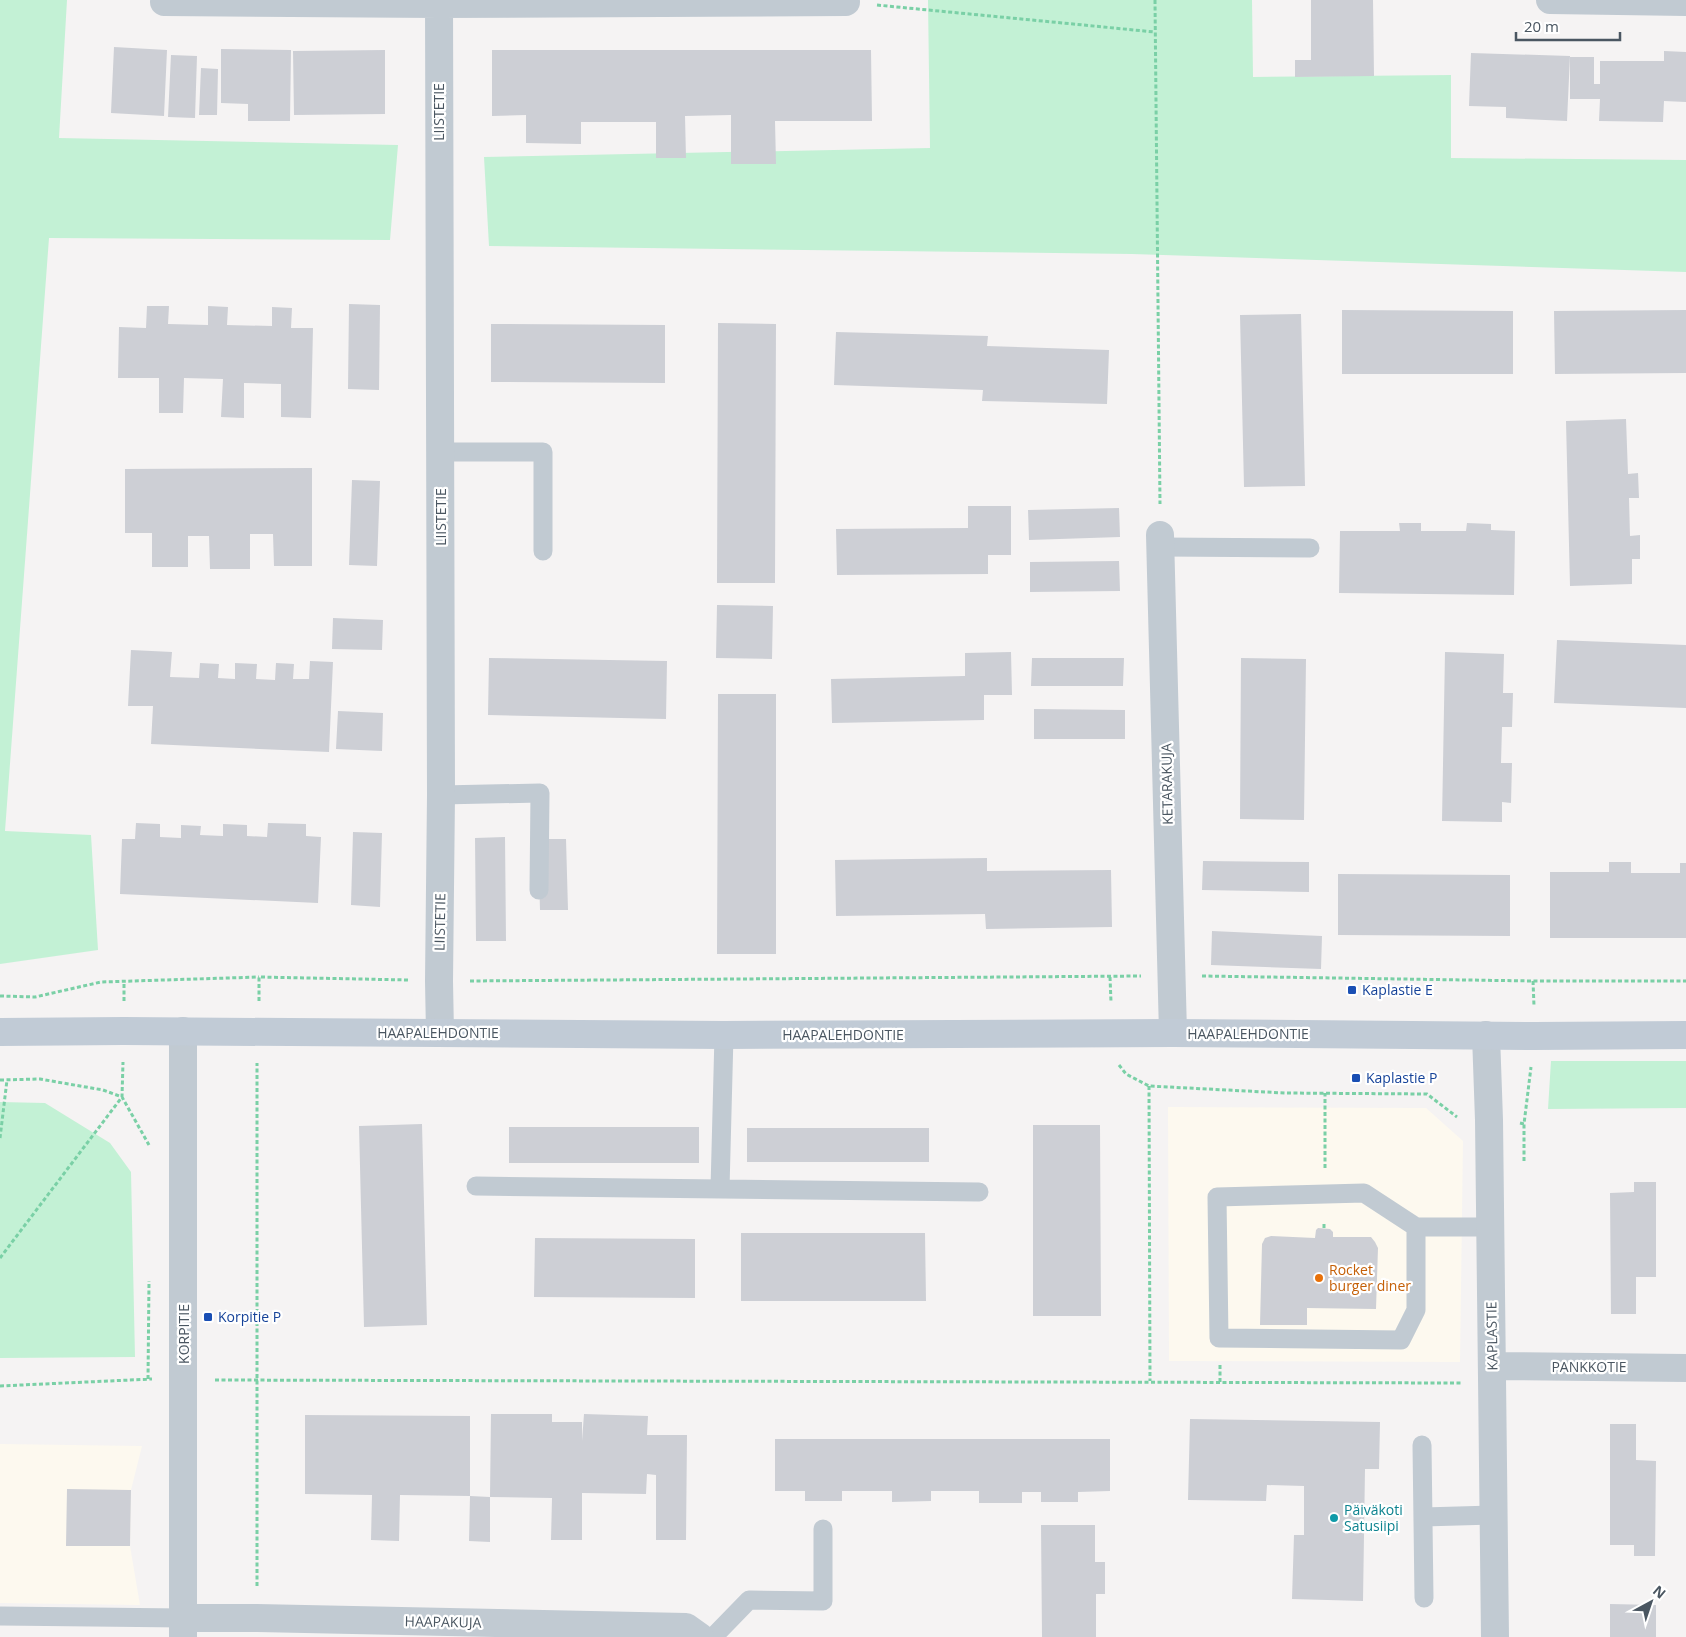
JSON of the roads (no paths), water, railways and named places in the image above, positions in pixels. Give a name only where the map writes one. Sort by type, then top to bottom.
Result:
[{"type":"street","points":[[1550,0],[1686,2]]},
{"type":"street","points":[[164,2],[846,2]]},
{"type":"street","name":"LIISTETIE","points":[[439,2],[440,1033]]},
{"type":"street","name":"KETARAKUJA","points":[[1161,541],[1173,1033]]},
{"type":"street","name":"HAAPALEHDONTIE","points":[[0,1032],[183,1031],[724,1035],[1173,1033],[1534,1036],[1686,1035]]},
{"type":"street","name":"KORPITIE","points":[[183,1031],[183,1627]]},
{"type":"street","name":"KAPLASTIE","points":[[1486,1035],[1489,1120],[1494,1637]]},
{"type":"street","name":"PANKKOTIE","points":[[1492,1375],[1686,1368]]},
{"type":"street","name":"HAAPAKUJA","points":[[183,1627],[257,1618],[686,1627],[700,1637]]},
{"type":"lane","points":[[440,452],[543,452],[543,551]]},
{"type":"lane","points":[[1161,541],[1310,548]]},
{"type":"lane","points":[[441,795],[540,793],[539,890]]},
{"type":"lane","points":[[720,1189],[724,1035]]},
{"type":"lane","points":[[476,1186],[979,1192]]},
{"type":"lane","points":[[1416,1227],[1416,1310],[1401,1340],[1219,1338],[1217,1196],[1364,1194],[1416,1227],[1490,1227]]},
{"type":"lane","points":[[1422,1445],[1424,1598]]},
{"type":"lane","points":[[1423,1517],[1493,1515]]},
{"type":"lane","points":[[713,1637],[749,1600],[823,1601],[823,1529]]},
{"type":"lane","points":[[0,1616],[183,1627]]},
{"type":"place","name":"Kaplastie E","points":[[1352,990]]},
{"type":"place","name":"Kaplastie P","points":[[1356,1078]]},
{"type":"place","name":"Rocket burger diner","points":[[1319,1278]]},
{"type":"place","name":"Korpitie P","points":[[208,1317]]},
{"type":"place","name":"Päiväkoti Satusiipi","points":[[1334,1518]]}]
